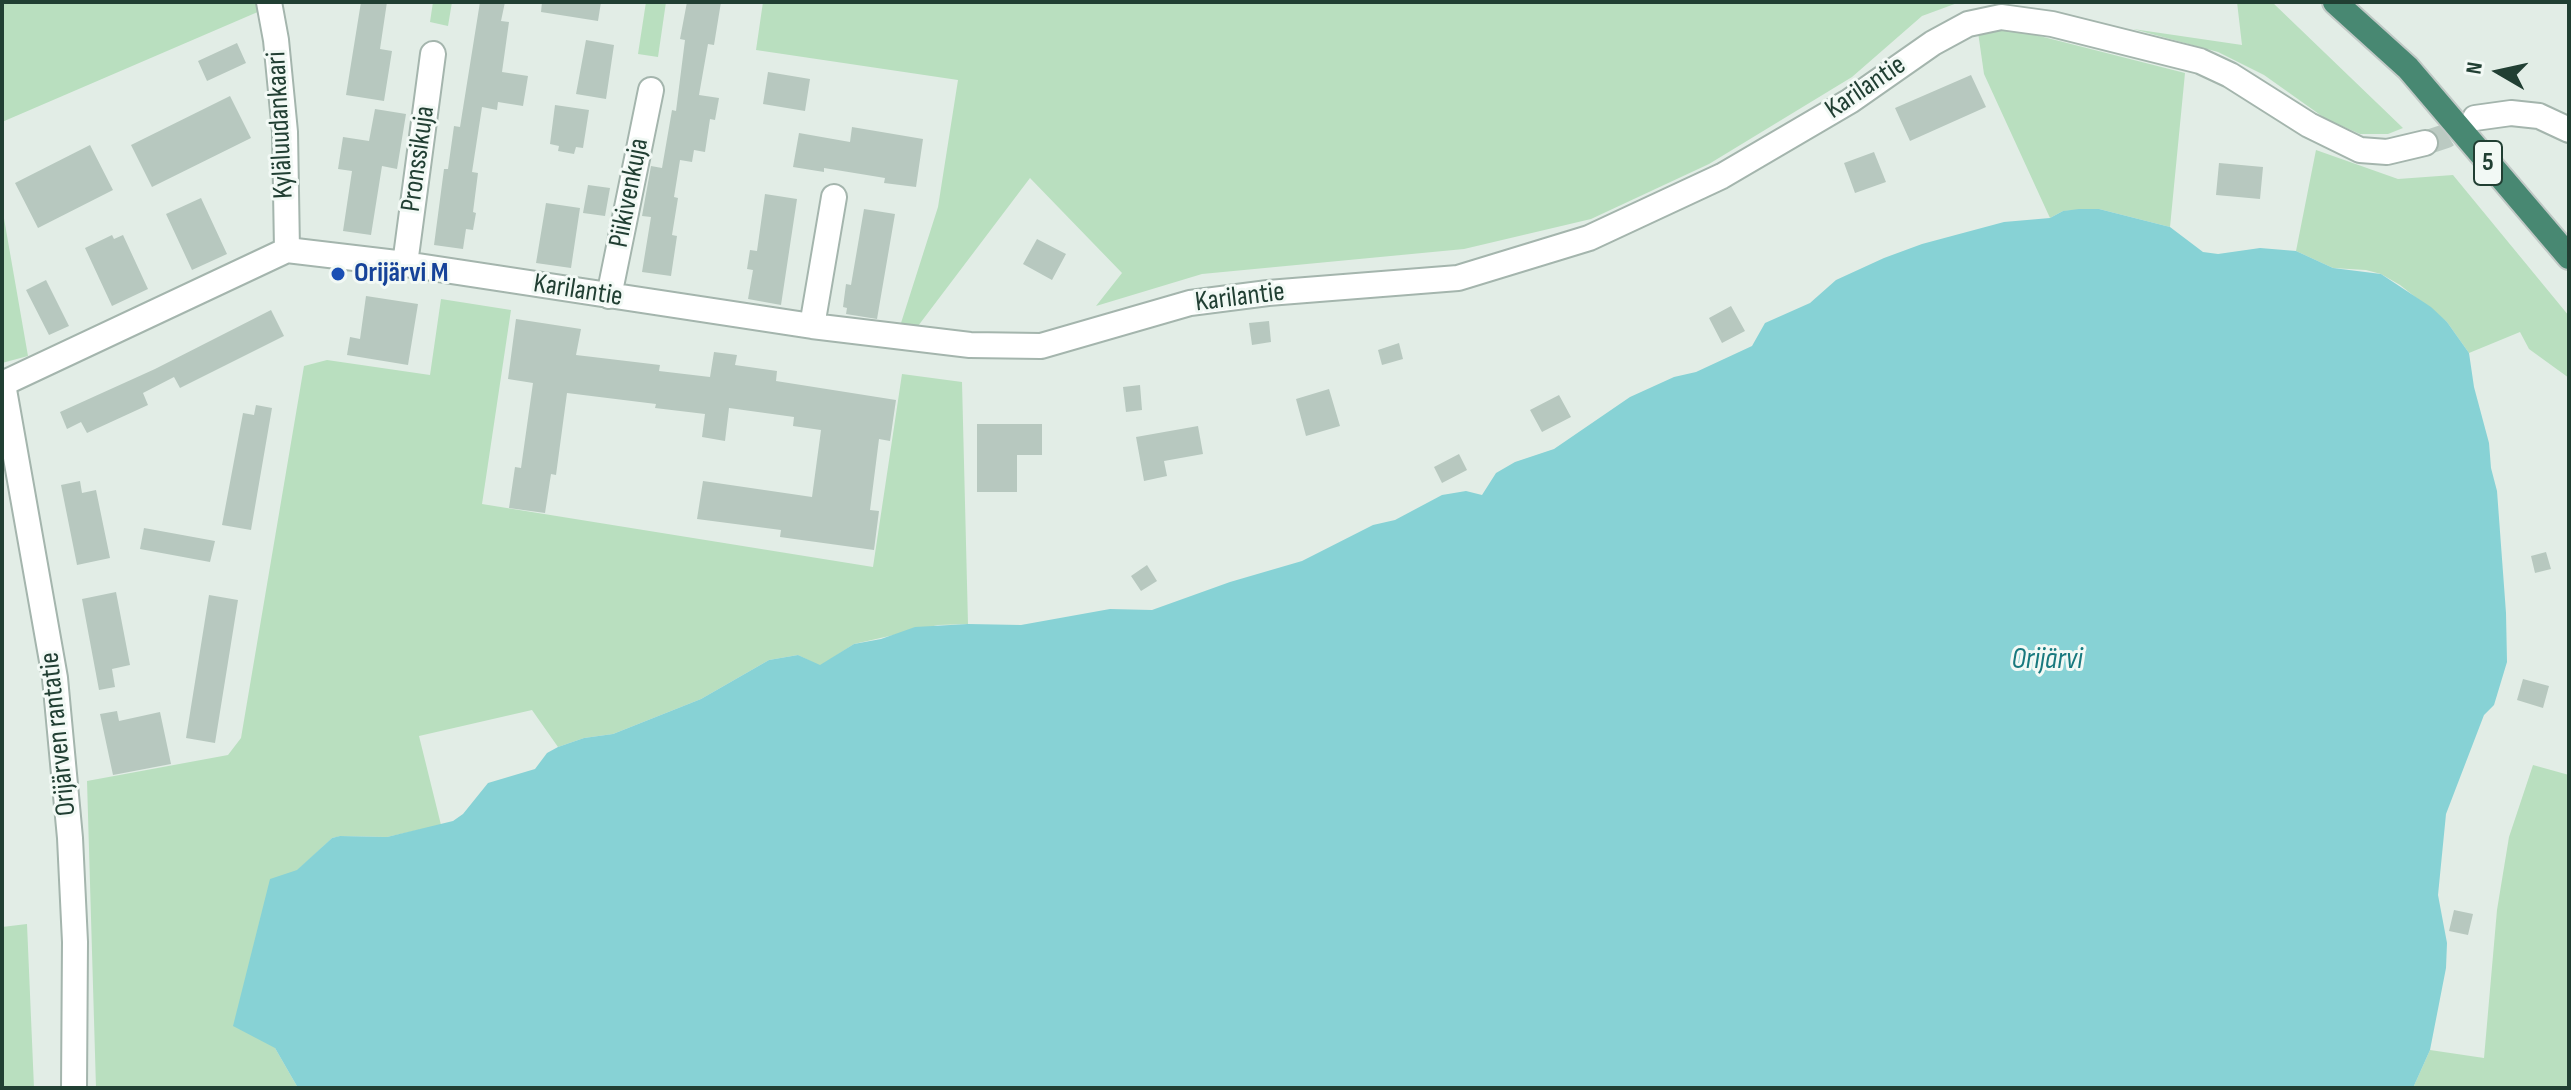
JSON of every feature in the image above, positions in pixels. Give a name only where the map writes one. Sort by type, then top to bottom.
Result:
[{"type":"highway","name":"5","points":[[2335,2],[2408,68],[2569,257]]},
{"type":"street","name":"Kyläluudankaari","points":[[269,2],[285,132],[287,250]]},
{"type":"street","name":"Karilantie","points":[[287,250],[405,264],[812,326],[970,345],[1041,346],[1190,303],[1268,293],[1458,278],[1589,238],[1722,176],[1850,101],[1933,43],[1968,24],[2001,17],[2052,24],[2200,61],[2230,75],[2309,125],[2360,150],[2387,152],[2425,143]]},
{"type":"street","name":"Pronssikuja","points":[[405,264],[433,54]]},
{"type":"street","name":"Piikivenkuja","points":[[609,296],[651,90]]},
{"type":"street","points":[[2475,118],[2511,113],[2539,116],[2569,130]]},
{"type":"street","points":[[812,326],[834,197]]},
{"type":"street","points":[[2,384],[287,250]]},
{"type":"street","name":"Orijärven rantatie","points":[[2,384],[55,678],[70,838],[75,942],[74,1088]]},
{"type":"green space","points":[[2,2],[258,2],[260,11],[2,122]]},
{"type":"green space","points":[[433,2],[452,2],[448,26],[430,22]]},
{"type":"green space","points":[[646,2],[666,2],[658,57],[638,54]]},
{"type":"green space","points":[[763,2],[1960,2],[1922,16],[1852,77],[1709,164],[1591,219],[1464,249],[1202,274],[1096,306],[1122,273],[1030,178],[918,326],[901,323],[938,207],[958,80],[756,50]]},
{"type":"green space","points":[[2237,2],[2272,2],[2403,128],[2388,134],[2360,134],[2326,119],[2264,75],[2218,52],[2133,29],[2242,45]]},
{"type":"green space","points":[[2008,28],[2185,73],[2170,227],[2099,209],[2063,211],[2050,218],[1984,74],[1978,32]]},
{"type":"green space","points":[[2316,150],[2398,179],[2453,175],[2569,316],[2569,378],[2529,349],[2520,332],[2469,353],[2447,322],[2400,285],[2366,270],[2333,268],[2296,251]]},
{"type":"green space","points":[[2,207],[28,356],[2,363]]},
{"type":"green space","points":[[441,299],[511,310],[482,504],[873,567],[902,374],[962,382],[968,624],[938,625],[854,644],[820,666],[798,655],[769,660],[701,699],[613,734],[584,738],[558,747],[532,710],[419,736],[441,825],[387,837],[332,838],[297,871],[270,880],[275,1048],[298,1088],[96,1088],[87,781],[228,755],[241,738],[304,366],[327,360],[430,375]]},
{"type":"green space","points":[[2533,765],[2569,775],[2569,1088],[2413,1088],[2430,1050],[2484,1058],[2497,910],[2509,837]]},
{"type":"green space","points":[[27,924],[34,1088],[2,1088],[2,927]]},
{"type":"water","name":"Orijärvi","points":[[2099,209],[2170,227],[2203,252],[2218,254],[2260,248],[2296,251],[2333,268],[2381,274],[2431,307],[2447,322],[2469,353],[2497,491],[2507,662],[2494,705],[2484,715],[2446,814],[2438,895],[2447,943],[2446,968],[2430,1050],[2413,1088],[298,1088],[275,1048],[233,1026],[270,879],[297,870],[332,838],[387,837],[453,821],[463,814],[488,783],[535,769],[547,753],[558,747],[584,738],[613,734],[701,699],[769,660],[798,655],[820,665],[854,644],[881,639],[915,627],[1021,625],[1110,609],[1152,610],[1302,561],[1373,525],[1395,520],[1442,495],[1466,491],[1482,495],[1496,473],[1515,462],[1554,449],[1630,397],[1752,346],[1765,323],[1810,303],[1836,280],[1884,258],[1922,244],[2004,222],[2050,218],[2063,211]]},
{"type":"building","points":[[361,2],[387,2],[380,49],[392,51],[384,101],[346,95]]},
{"type":"building","points":[[480,2],[505,2],[501,21],[509,22],[502,72],[528,76],[523,106],[498,102],[497,110],[482,107],[472,172],[478,173],[473,212],[476,213],[473,230],[466,229],[463,249],[434,245],[444,169],[448,169],[454,126],[460,127]]},
{"type":"building","points":[[542,2],[601,2],[598,21],[541,12]]},
{"type":"building","points":[[687,2],[721,2],[714,45],[708,44],[699,95],[719,98],[715,120],[710,119],[705,152],[694,150],[692,162],[680,160],[674,197],[678,198],[672,235],[677,236],[671,276],[642,272],[651,217],[642,216],[651,166],[662,168],[672,110],[676,111],[685,40],[680,39]]},
{"type":"building","points":[[586,40],[614,45],[606,99],[576,94]]},
{"type":"building","points":[[237,43],[246,63],[207,81],[198,61]]},
{"type":"building","points":[[768,72],[810,79],[805,111],[763,104]]},
{"type":"building","points":[[1971,75],[1986,107],[1910,141],[1895,108]]},
{"type":"building","points":[[230,96],[251,138],[152,187],[131,145]]},
{"type":"building","points":[[555,105],[589,110],[583,148],[576,147],[574,154],[558,151],[559,146],[550,144]]},
{"type":"building","points":[[375,109],[406,114],[397,169],[382,166],[371,235],[343,231],[352,171],[338,169],[343,137],[369,141]]},
{"type":"building","points":[[852,127],[923,139],[916,187],[884,183],[885,178],[824,168],[824,172],[793,167],[799,133],[850,142]]},
{"type":"building","points":[[90,145],[113,190],[38,228],[15,183]]},
{"type":"building","points":[[1874,152],[1886,182],[1855,193],[1844,163]]},
{"type":"building","points":[[2219,163],[2263,167],[2260,199],[2216,195]]},
{"type":"building","points":[[588,185],[610,188],[605,216],[583,213]]},
{"type":"building","points":[[765,194],[797,199],[781,305],[748,299],[753,270],[747,269],[750,250],[757,251]]},
{"type":"building","points":[[201,198],[227,254],[192,270],[166,214]]},
{"type":"building","points":[[546,203],[580,208],[571,268],[536,263]]},
{"type":"building","points":[[864,209],[895,214],[877,319],[846,314],[847,308],[843,307],[846,284],[851,285]]},
{"type":"building","points":[[112,235],[114,239],[123,235],[148,289],[112,306],[85,248]]},
{"type":"building","points":[[1037,239],[1066,254],[1052,280],[1023,264]]},
{"type":"building","points":[[46,280],[69,326],[49,335],[26,290]]},
{"type":"building","points":[[366,296],[418,304],[408,365],[347,355],[350,337],[360,339]]},
{"type":"building","points":[[1731,306],[1745,331],[1722,343],[1709,318]]},
{"type":"building","points":[[271,310],[284,336],[180,388],[174,377],[143,393],[148,405],[87,433],[81,422],[67,429],[60,412],[155,369]]},
{"type":"building","points":[[516,319],[581,329],[576,355],[660,365],[659,371],[710,377],[714,352],[737,355],[735,365],[777,371],[776,381],[896,400],[890,441],[879,439],[870,510],[879,511],[874,550],[780,537],[781,530],[697,519],[703,481],[812,497],[821,430],[793,426],[794,417],[729,408],[725,441],[702,437],[705,414],[655,408],[656,404],[567,393],[556,475],[551,474],[545,513],[509,508],[515,467],[521,468],[533,383],[508,379]]},
{"type":"building","points":[[1269,321],[1271,342],[1252,345],[1249,323]]},
{"type":"building","points":[[1399,343],[1403,359],[1382,365],[1378,350]]},
{"type":"building","points":[[1140,385],[1142,410],[1126,412],[1123,387]]},
{"type":"building","points":[[1329,389],[1340,426],[1306,436],[1296,399]]},
{"type":"building","points":[[1559,395],[1571,417],[1542,432],[1530,410]]},
{"type":"building","points":[[256,405],[272,408],[251,530],[222,525],[243,413],[254,415]]},
{"type":"building","points":[[977,424],[1042,424],[1042,455],[1017,455],[1017,492],[977,492]]},
{"type":"building","points":[[1198,426],[1203,454],[1164,461],[1167,476],[1144,481],[1136,437]]},
{"type":"building","points":[[1459,454],[1467,470],[1442,483],[1434,467]]},
{"type":"building","points":[[80,481],[82,493],[96,490],[110,558],[77,565],[61,485]]},
{"type":"building","points":[[144,528],[215,541],[210,562],[140,549]]},
{"type":"building","points":[[2546,552],[2551,569],[2535,573],[2531,556]]},
{"type":"building","points":[[1147,565],[1157,581],[1141,591],[1131,576]]},
{"type":"building","points":[[116,592],[130,665],[112,669],[115,687],[99,690],[82,599]]},
{"type":"building","points":[[209,595],[238,600],[215,743],[186,738]]},
{"type":"building","points":[[2523,679],[2549,686],[2543,708],[2517,700]]},
{"type":"building","points":[[117,711],[119,721],[160,712],[171,764],[113,775],[100,714]]},
{"type":"building","points":[[2454,910],[2473,914],[2468,935],[2449,931]]},
{"type":"tunnel","points":[[2425,143],[2446,136],[2475,118]]},
{"type":"place","name":"Orijärvi M","points":[[338,274]]}]
